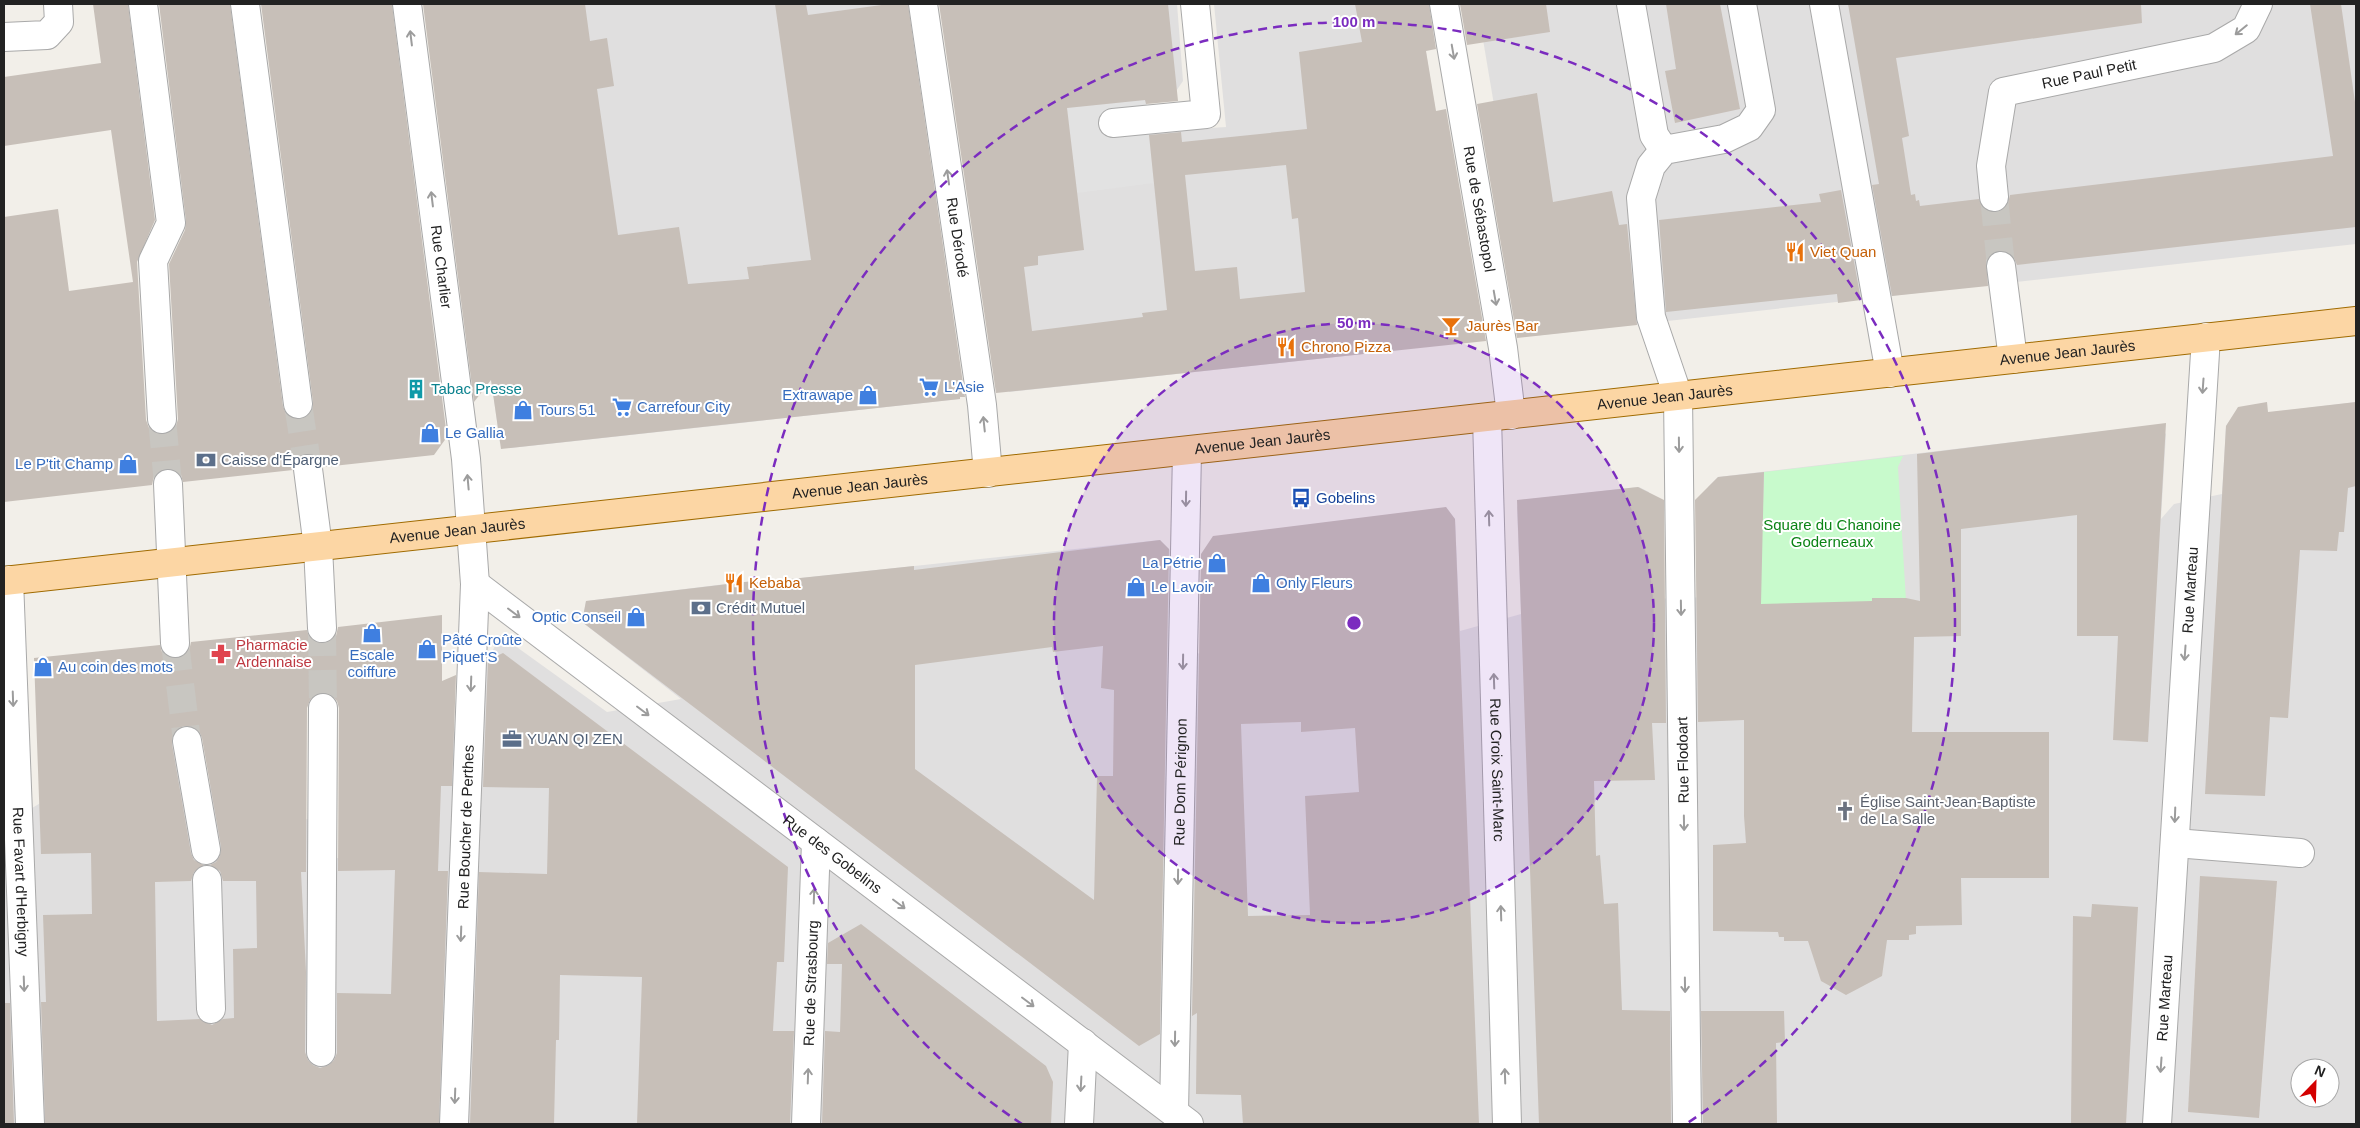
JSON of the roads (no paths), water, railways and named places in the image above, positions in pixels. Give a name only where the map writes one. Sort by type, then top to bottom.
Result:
[{"type":"main road","name":"Avenue Jean Jaurès","points":[[6,581],[2356,321]]},
{"type":"street","points":[[4,37],[46,35],[59,22],[58,4]]},
{"type":"street","points":[[143,4],[171,223],[154,261],[162,419]]},
{"type":"street","points":[[246,4],[298,404]]},
{"type":"street","name":"Rue Charlier","points":[[407,4],[466,460],[472,530]]},
{"type":"street","name":"Rue Dérodé","points":[[923,4],[982,405],[988,473]]},
{"type":"street","points":[[1113,123],[1206,114],[1196,4]]},
{"type":"street","name":"Rue de Sébastopol","points":[[1444,4],[1503,348],[1499,416]]},
{"type":"street","points":[[1631,4],[1654,135],[1664,150],[1724,138],[1749,127],[1761,110],[1742,4]]},
{"type":"street","points":[[1824,4],[1890,373]]},
{"type":"street","name":"Rue Paul Petit","points":[[1994,197],[1991,166],[2003,92],[2214,48],[2246,29],[2258,4]]},
{"type":"street","name":"Rue Flodoart","points":[[1664,150],[1651,166],[1641,198],[1651,317],[1678,396],[1687,1124]]},
{"type":"street","points":[[2001,266],[2013,359]]},
{"type":"street","name":"Rue Marteau","points":[[2157,1124],[2206,337]]},
{"type":"street","name":"Rue Croix Saint-Marc","points":[[1499,416],[1507,1124]]},
{"type":"street","name":"Rue Dom Pérignon","points":[[1181,1118],[1187,451]]},
{"type":"street","points":[[308,469],[318,547],[322,628]]},
{"type":"street","points":[[168,484],[175,643]]},
{"type":"street","name":"Rue Boucher de Perthes","points":[[454,1124],[475,584],[472,530]]},
{"type":"street","name":"Rue Favart d'Herbigny","points":[[6,581],[30,1124]]},
{"type":"street","name":"Rue des Gobelins","points":[[475,584],[1181,1118]]},
{"type":"street","points":[[321,1052],[323,708]]},
{"type":"street","points":[[187,742],[206,850]]},
{"type":"street","name":"Rue de Strasbourg","points":[[806,1124],[816,842]]},
{"type":"street","points":[[2175,843],[2300,853]]},
{"type":"street","points":[[207,880],[212,1009]]},
{"type":"street","points":[[1079,1124],[1083,1043]]},
{"type":"tunnel","points":[[1994,197],[2001,266]]},
{"type":"tunnel","points":[[298,404],[308,469]]},
{"type":"tunnel","points":[[162,419],[168,484]]},
{"type":"tunnel","points":[[322,628],[323,708]]},
{"type":"tunnel","points":[[175,643],[187,741]]},
{"type":"place","name":"Viet Quan","points":[[1795,252]]},
{"type":"place","name":"Jaurès Bar","points":[[1451,326]]},
{"type":"place","name":"Chrono Pizza","points":[[1286,347]]},
{"type":"place","name":"L'Asie","points":[[929,387]]},
{"type":"place","name":"Tabac Presse","points":[[416,389]]},
{"type":"place","name":"Extrawape","points":[[868,395]]},
{"type":"place","name":"Carrefour City","points":[[622,407]]},
{"type":"place","name":"Tours 51","points":[[523,410]]},
{"type":"place","name":"Le Gallia","points":[[430,433]]},
{"type":"place","name":"Caisse d'Épargne","points":[[206,460]]},
{"type":"place","name":"Le P'tit Champ","points":[[128,464]]},
{"type":"place","name":"Gobelins","points":[[1301,498]]},
{"type":"place","name":"La Pétrie","points":[[1217,563]]},
{"type":"place","name":"Kebaba","points":[[734,583]]},
{"type":"place","name":"Only Fleurs","points":[[1261,583]]},
{"type":"place","name":"Le Lavoir","points":[[1136,587]]},
{"type":"place","name":"Crédit Mutuel","points":[[701,608]]},
{"type":"place","name":"Optic Conseil","points":[[636,617]]},
{"type":"place","name":"Escale coiffure","points":[[372,633]]},
{"type":"place","name":"Pâté Croûte Piquet'S","points":[[427,649]]},
{"type":"place","name":"Pharmacie Ardennaise","points":[[221,654]]},
{"type":"place","name":"Au coin des mots","points":[[43,667]]},
{"type":"place","name":"YUAN QI ZEN","points":[[512,739]]},
{"type":"place","name":"Église Saint-Jean-Baptiste de La Salle","points":[[1845,811]]},
{"type":"park label","name":"Square du Chanoine Goderneaux","points":[[1832,534]]}]
